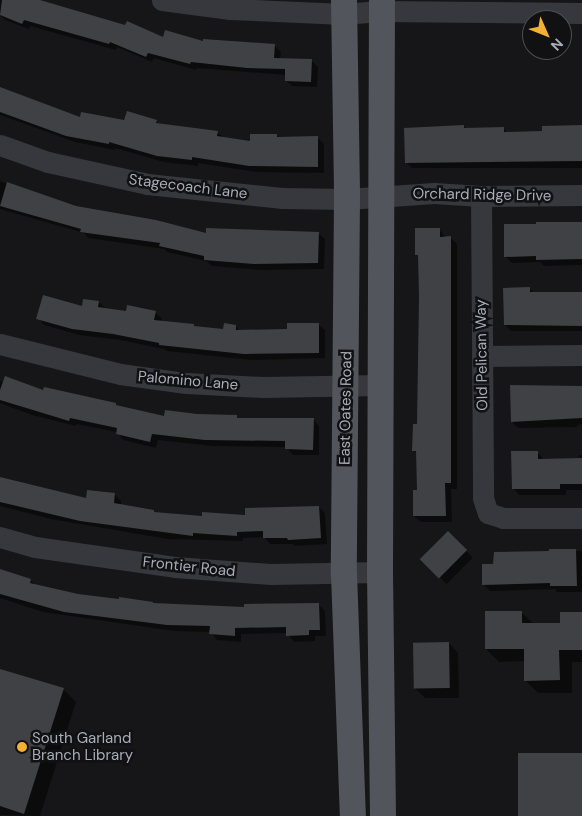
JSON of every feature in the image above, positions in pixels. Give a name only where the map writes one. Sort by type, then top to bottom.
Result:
[{"type":"main road","points":[[382,6],[380,572],[383,816]]},
{"type":"main road","name":"East Oates Road","points":[[344,7],[347,198],[344,574],[353,816]]},
{"type":"street","points":[[162,0],[230,4],[582,12]]},
{"type":"street","name":"Stagecoach Lane","points":[[0,145],[48,162],[147,184],[282,198],[347,198],[381,195]]},
{"type":"street","name":"Orchard Ridge Drive","points":[[381,195],[434,193],[481,196],[582,195]]},
{"type":"street","name":"Old Pelican Way","points":[[481,196],[483,498],[488,513],[503,518],[582,518]]},
{"type":"street","name":"Palomino Lane","points":[[0,344],[120,374],[186,383],[263,387],[380,385]]},
{"type":"street","points":[[482,356],[582,355]]},
{"type":"street","name":"Frontier Road","points":[[0,537],[35,547],[175,567],[271,574],[380,572]]},
{"type":"building","points":[[2,0],[40,0],[125,25],[127,21],[163,37],[165,30],[203,41],[203,39],[275,44],[274,58],[312,59],[311,82],[285,81],[285,69],[247,68],[191,62],[190,64],[148,53],[146,57],[110,42],[109,44],[24,20],[22,24],[0,15]]},
{"type":"building","points":[[0,87],[80,117],[81,112],[124,120],[127,111],[157,120],[156,123],[218,131],[217,136],[250,141],[250,134],[277,134],[277,137],[318,136],[318,167],[249,166],[192,157],[192,160],[157,156],[109,142],[109,144],[66,136],[0,112]]},
{"type":"building","points":[[464,125],[464,128],[504,127],[504,132],[542,131],[542,126],[582,125],[582,161],[405,163],[404,128]]},
{"type":"building","points":[[7,182],[76,206],[156,220],[206,233],[206,228],[319,232],[318,263],[254,264],[204,260],[204,256],[159,246],[160,243],[80,232],[81,229],[0,206]]},
{"type":"building","points":[[536,222],[582,222],[582,259],[536,260],[536,256],[504,257],[504,224],[536,224]]},
{"type":"building","points":[[415,228],[440,228],[440,237],[451,236],[451,483],[445,483],[446,516],[413,516],[413,490],[417,490],[416,451],[412,451],[413,424],[417,424],[419,297],[418,255],[415,255]]},
{"type":"building","points":[[530,287],[530,292],[582,292],[582,326],[504,325],[503,288]]},
{"type":"building","points":[[43,295],[82,306],[83,299],[99,301],[98,307],[126,311],[127,305],[156,311],[154,320],[223,329],[224,323],[236,325],[236,330],[287,329],[287,323],[319,323],[319,353],[244,354],[159,345],[159,343],[113,334],[72,329],[36,319]]},
{"type":"building","points":[[5,376],[43,390],[44,387],[164,416],[165,410],[197,414],[237,415],[237,418],[314,418],[313,450],[285,449],[285,441],[205,440],[152,434],[150,442],[116,434],[117,428],[70,418],[69,421],[0,400],[0,390]]},
{"type":"building","points":[[510,385],[582,386],[582,418],[511,422]]},
{"type":"building","points":[[511,451],[538,451],[538,459],[582,458],[582,484],[560,484],[560,489],[512,489]]},
{"type":"building","points":[[0,477],[86,498],[87,490],[115,493],[114,503],[154,510],[154,512],[202,516],[202,512],[245,515],[245,508],[319,506],[321,538],[288,540],[287,538],[263,538],[263,531],[237,532],[237,536],[193,533],[193,536],[80,521],[0,502]]},
{"type":"building","points":[[448,531],[467,550],[439,578],[420,559]]},
{"type":"building","points":[[549,549],[576,549],[577,586],[550,586],[550,583],[482,585],[482,564],[493,564],[494,552],[549,551]]},
{"type":"building","points":[[0,569],[31,579],[30,583],[78,594],[119,599],[119,597],[153,603],[244,607],[244,604],[319,603],[320,630],[309,630],[309,635],[286,636],[286,627],[235,628],[235,636],[209,634],[210,626],[167,625],[64,612],[0,594]]},
{"type":"building","points":[[485,611],[522,611],[522,623],[560,623],[560,612],[582,612],[582,650],[559,650],[560,680],[524,681],[524,649],[485,649]]},
{"type":"building","points":[[449,642],[450,688],[414,689],[413,643]]},
{"type":"building","name":"South Garland Branch Library","points":[[0,669],[64,688],[24,814],[0,806]]},
{"type":"building","points":[[518,753],[582,753],[582,816],[518,816]]},
{"type":"place","name":"South Garland Branch Library","points":[[22,747]]}]
